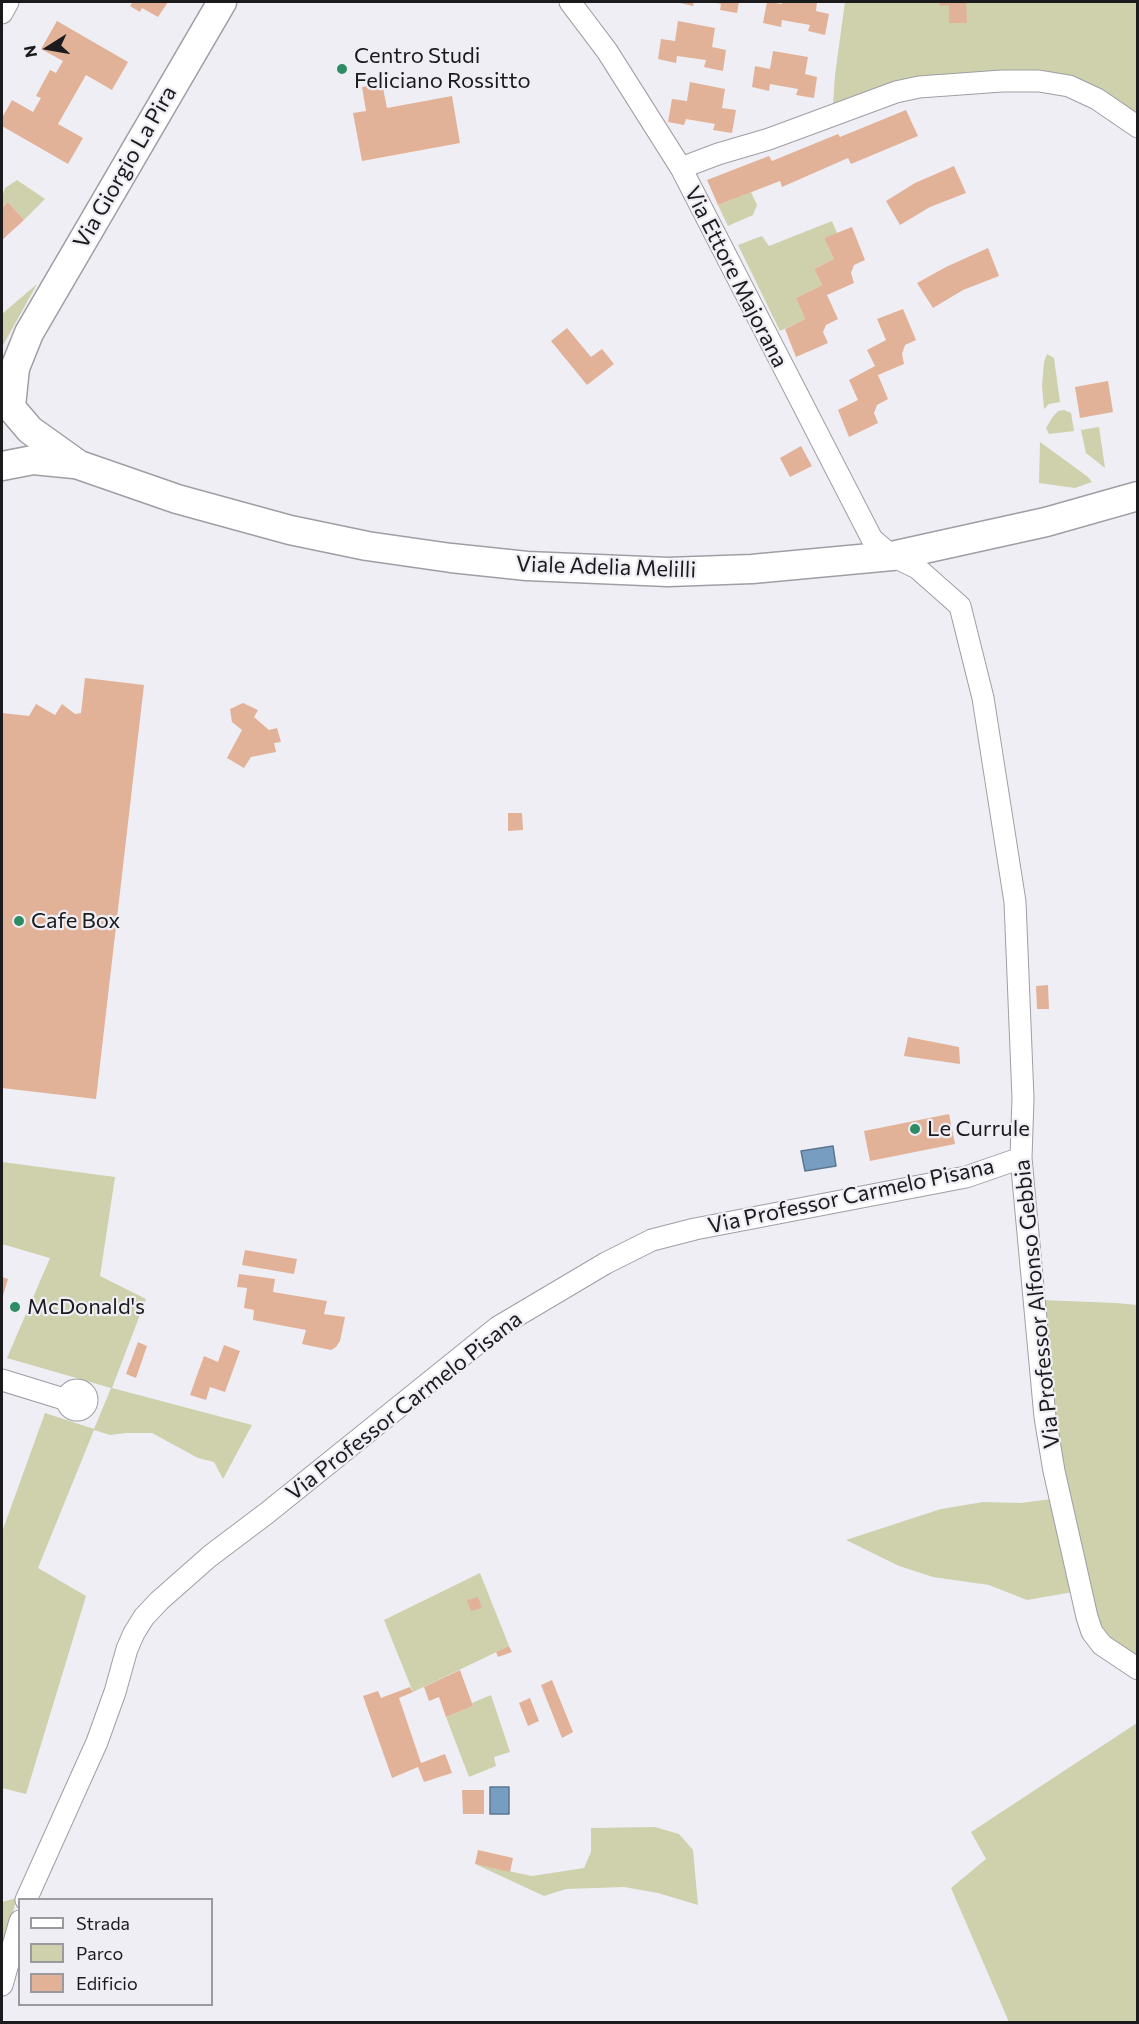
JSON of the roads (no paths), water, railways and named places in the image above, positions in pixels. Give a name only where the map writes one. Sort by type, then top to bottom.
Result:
[{"type":"street","points":[[2,13],[8,2]]},
{"type":"street","name":"Via Giorgio La Pira","points":[[29,333],[222,2]]},
{"type":"street","name":"Via Ettore Majorana","points":[[570,2],[606,51],[681,168],[872,539],[892,556]]},
{"type":"street","points":[[681,168],[718,154],[770,139],[896,92],[919,87],[1002,81],[1039,81],[1069,86],[1097,99],[1137,127]]},
{"type":"street","points":[[2,363],[29,333]]},
{"type":"street","points":[[2,461],[16,438],[17,424],[8,403],[15,368],[29,333]]},
{"type":"street","points":[[8,403],[30,430],[79,465]]},
{"type":"street","points":[[2,466],[33,460],[79,465]]},
{"type":"street","name":"Viale Adelia Melilli","points":[[79,465],[177,499],[290,530],[367,546],[527,566],[668,572],[752,569],[892,556],[1036,524],[1137,496]]},
{"type":"street","name":"Via Professor Alfonso Gebbia","points":[[892,556],[917,568],[960,606],[983,698],[1015,902],[1023,1098],[1021,1158],[1045,1417],[1065,1522],[1092,1632],[1102,1645],[1137,1669]]},
{"type":"street","name":"Via Professor Carmelo Pisana","points":[[26,1898],[97,1742],[127,1649],[144,1617],[210,1556],[267,1513],[498,1327],[606,1263],[652,1240],[707,1227],[966,1177],[1021,1158]]},
{"type":"street","points":[[2,1380],[67,1400]]},
{"type":"street","points":[[2,1985],[18,1928]]},
{"type":"water","points":[[833,1146],[836,1166],[805,1171],[801,1151]]},
{"type":"water","points":[[490,1787],[509,1787],[509,1814],[490,1814]]},
{"type":"place","name":"Centro Studi Feliciano Rossitto","points":[[342,69]]},
{"type":"place","name":"Cafe Box","points":[[19,921]]},
{"type":"place","name":"Le Currule","points":[[915,1129]]},
{"type":"place","name":"McDonald's","points":[[15,1307]]}]
